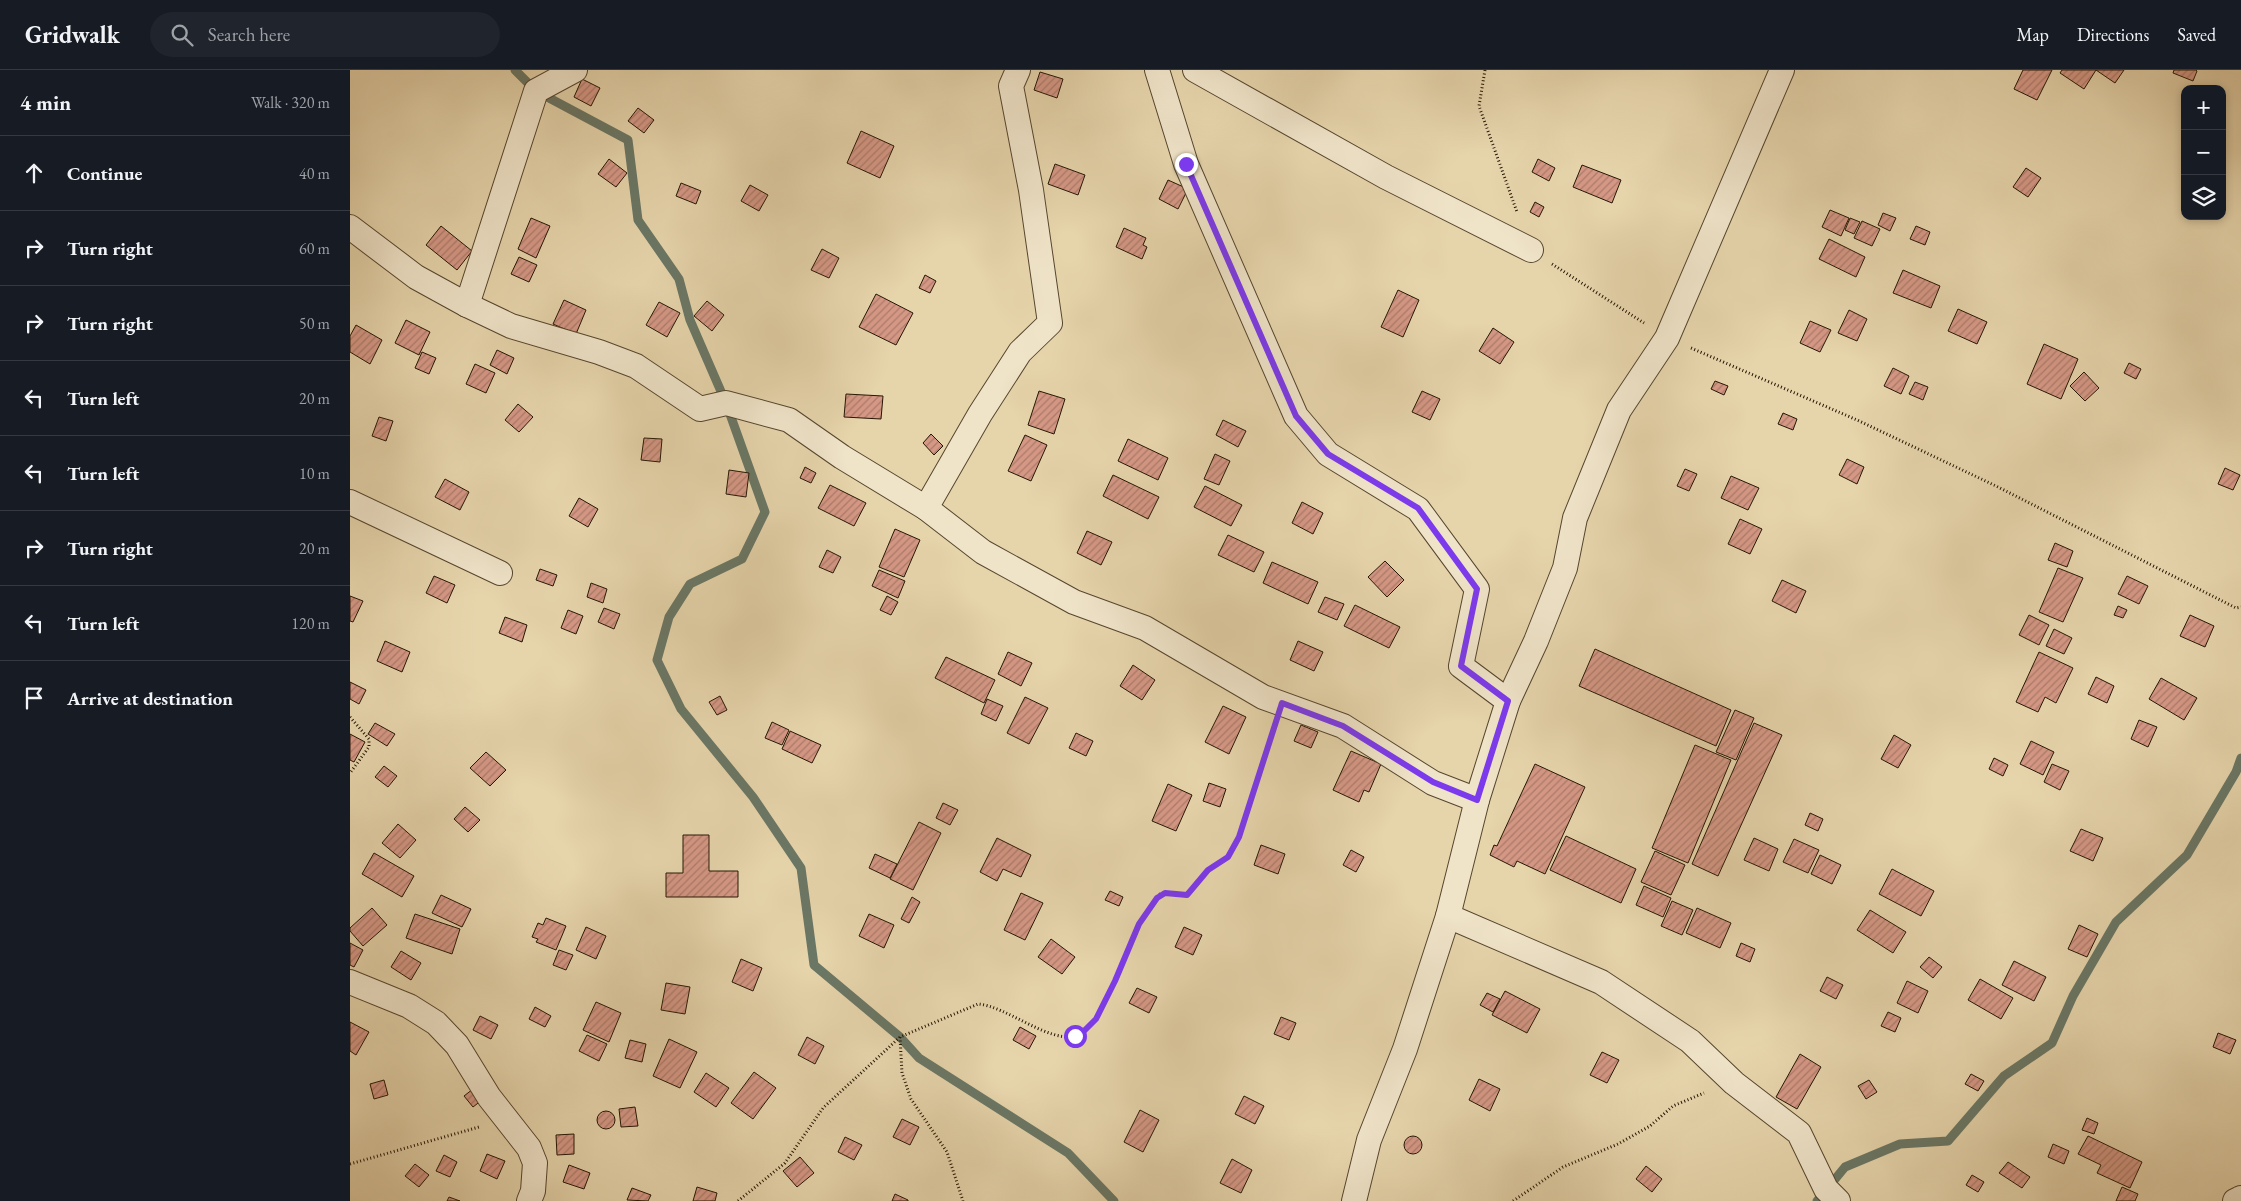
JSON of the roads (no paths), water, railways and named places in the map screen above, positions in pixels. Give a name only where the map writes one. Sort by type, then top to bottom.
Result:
[{"type":"street","points":[[467,305],[536,91],[575,70]]},
{"type":"street","points":[[926,508],[980,414],[1020,352],[1050,323],[1031,190],[1011,86],[1018,70]]},
{"type":"street","points":[[1157,70],[1186,164],[1296,416],[1328,454],[1418,508],[1477,589],[1461,666],[1508,701]]},
{"type":"street","points":[[1195,70],[1386,177],[1531,250]]},
{"type":"street","points":[[1354,1201],[1369,1140],[1405,1049],[1448,916],[1477,800],[1508,701],[1536,641],[1564,568],[1575,518],[1619,410],[1667,338],[1782,70]]},
{"type":"street","points":[[350,227],[416,277],[467,305],[511,326],[599,352],[636,366],[700,410],[726,403],[789,420],[842,457],[926,508],[983,552],[1066,597],[1145,628],[1263,697],[1343,726],[1433,782],[1477,800]]},
{"type":"street","points":[[350,502],[500,573]]},
{"type":"street","points":[[1448,916],[1601,982],[1690,1041],[1734,1084],[1799,1133],[1826,1190],[1838,1201]]},
{"type":"street","points":[[350,982],[409,1006],[436,1023],[457,1045],[489,1097],[529,1148],[535,1163],[533,1191],[529,1201]]},
{"type":"street","points":[[2235,1201],[2241,1198]]},
{"type":"waterway","points":[[515,70],[536,91],[628,140],[638,220],[679,279],[690,320],[726,403],[765,512],[742,559],[690,584],[669,617],[657,660],[681,709],[753,797],[801,868],[814,965],[900,1037],[919,1058],[1068,1153],[1114,1201]]},
{"type":"waterway","points":[[1817,1201],[1845,1167],[1900,1144],[1948,1141],[2004,1076],[2052,1043],[2073,996],[2116,922],[2187,855],[2236,772],[2241,758]]}]
